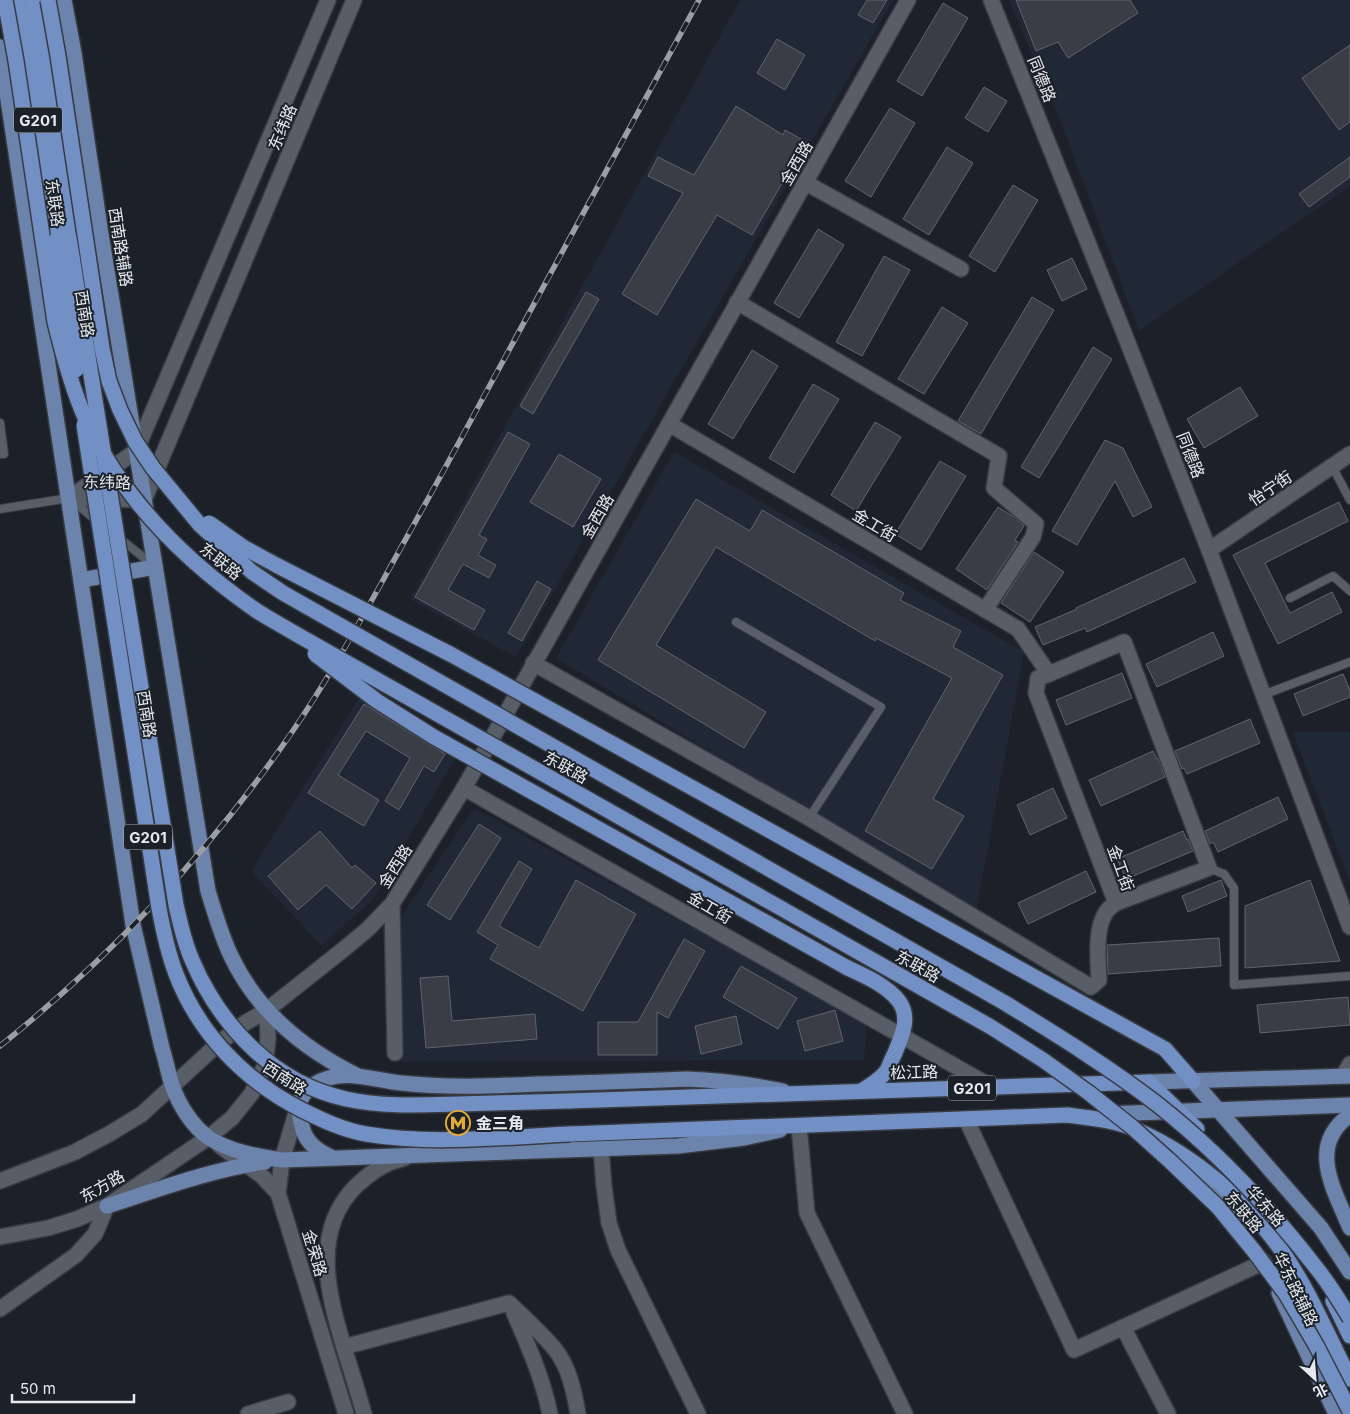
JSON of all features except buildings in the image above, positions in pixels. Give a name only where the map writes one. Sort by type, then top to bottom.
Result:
[{"type":"highway","name":"东联路","points":[[6,0],[55,322],[62,352],[86,419],[100,446],[139,504],[162,530],[221,585],[258,611],[304,639],[982,1022],[1059,1071],[1132,1127],[1218,1207],[1286,1294],[1316,1345],[1350,1411]]},
{"type":"highway","name":"西南路","points":[[18,0],[63,239],[176,905],[191,958],[203,983],[228,1022],[249,1046],[270,1064],[293,1079],[319,1091],[346,1099],[375,1104],[407,1106],[568,1101]]},
{"type":"highway","name":"西南路","points":[[33,0],[55,134],[63,239],[159,908],[165,939],[176,974],[189,1002],[204,1027],[234,1063],[252,1079],[274,1094],[338,1127],[365,1134],[400,1138],[439,1139],[799,1126]]},
{"type":"highway","name":"东联路","points":[[48,0],[102,348],[109,381],[135,442],[153,468],[200,526],[252,572],[283,593],[1005,1003],[1109,1069],[1191,1133],[1248,1186],[1314,1264],[1350,1318]]},
{"type":"highway","points":[[177,499],[243,547],[460,660],[1165,1049],[1193,1081]]},
{"type":"highway","points":[[258,611],[405,720],[889,990],[900,1002],[905,1016],[905,1026],[887,1071],[875,1082],[860,1091]]},
{"type":"highway","name":"松江路","points":[[568,1101],[1149,1082]]},
{"type":"highway","name":"华东路","points":[[1149,1082],[1251,1183],[1280,1215],[1300,1242],[1320,1276],[1350,1336]]},
{"type":"highway","name":"华东路","points":[[1067,1116],[1101,1120],[1136,1129],[1168,1146],[1205,1170],[1233,1194],[1258,1220],[1282,1251],[1302,1284],[1350,1378]]},
{"type":"highway","name":"G201","points":[[799,1126],[1067,1116]]},
{"type":"main road","name":"西南路辅路","points":[[64,0],[74,53],[144,500]]},
{"type":"main road","points":[[0,46],[133,925],[151,1004],[172,1086],[195,1126],[208,1138],[228,1148],[253,1156],[282,1160]]},
{"type":"main road","name":"西南路","points":[[144,500],[208,891],[218,926],[232,958],[248,985],[267,1010],[288,1032],[312,1050],[358,1076]]},
{"type":"main road","points":[[81,580],[156,567]]},
{"type":"main road","name":"松江路","points":[[1149,1082],[1348,1072]]},
{"type":"main road","points":[[333,1158],[320,1152],[303,1133],[299,1117],[300,1102],[310,1088],[323,1080],[339,1076],[358,1076],[409,1084],[464,1087],[713,1080],[796,1093]]},
{"type":"main road","points":[[1193,1081],[1321,1228],[1350,1272]]},
{"type":"main road","points":[[1067,1116],[1350,1105]]},
{"type":"main road","points":[[1350,1115],[1336,1128],[1330,1138],[1326,1162],[1328,1176],[1350,1228]]},
{"type":"main road","points":[[107,1206],[245,1165],[282,1160],[678,1146],[744,1138],[799,1126]]},
{"type":"main road","name":"华东路辅路","points":[[1168,1146],[1222,1199],[1244,1229],[1264,1262],[1336,1414]]},
{"type":"street","name":"东纬路","points":[[69,498],[136,450],[328,0]]},
{"type":"street","name":"东纬路","points":[[69,498],[144,500],[354,0]]},
{"type":"street","name":"金西路","points":[[172,1086],[219,1042],[267,1010],[344,950],[392,904],[464,788],[908,0]]},
{"type":"street","name":"同德路","points":[[991,0],[1209,550],[1350,927]]},
{"type":"street","points":[[806,183],[961,270]]},
{"type":"street","points":[[737,302],[999,456],[994,488],[1036,524],[1034,538],[985,610]]},
{"type":"street","name":"金工街","points":[[533,663],[809,818],[1091,987],[1098,980],[1100,926],[1105,913],[1116,903],[1036,693],[1038,678],[1049,674],[1018,629],[669,424]]},
{"type":"street","name":"怡宁街","points":[[1209,550],[1350,454]]},
{"type":"street","points":[[1049,674],[1124,642],[1209,868],[1116,903]]},
{"type":"street","name":"金工街","points":[[464,788],[992,1087]]},
{"type":"street","points":[[392,904],[395,1053]]},
{"type":"street","name":"东方路","points":[[0,1237],[48,1228],[77,1219],[107,1206],[208,1138],[232,1118],[252,1093],[265,1065],[268,1039],[267,1010]]},
{"type":"street","points":[[0,1181],[75,1152],[109,1134],[142,1114],[172,1086]]},
{"type":"street","name":"金荣路","points":[[300,1102],[282,1160],[278,1193],[346,1414]]},
{"type":"street","points":[[966,1119],[1074,1350],[1264,1262]]},
{"type":"street","points":[[799,1126],[807,1213],[904,1414]]},
{"type":"street","points":[[208,1138],[262,1176],[278,1193]]},
{"type":"street","points":[[602,1149],[609,1223],[618,1250],[698,1414]]},
{"type":"street","name":"金荣路","points":[[364,1414],[336,1321],[329,1290],[326,1257],[330,1231],[338,1210],[351,1191],[369,1174],[387,1164],[411,1156]]},
{"type":"street","points":[[0,1308],[76,1255],[95,1234],[107,1206]]},
{"type":"street","points":[[344,1348],[509,1302]]},
{"type":"street","points":[[509,1302],[528,1343],[550,1414]]},
{"type":"street","points":[[509,1302],[555,1349],[568,1373],[578,1414]]},
{"type":"street","points":[[1123,1327],[1168,1414]]},
{"type":"street","points":[[248,1414],[288,1402]]},
{"type":"lane","points":[[0,423],[4,454],[0,454]]},
{"type":"lane","points":[[1332,466],[1350,500]]},
{"type":"lane","points":[[0,509],[69,498],[156,567]]},
{"type":"lane","points":[[1290,598],[1333,576],[1350,591]]},
{"type":"lane","points":[[736,622],[881,707],[809,818]]},
{"type":"lane","points":[[1263,695],[1350,662]]},
{"type":"lane","points":[[1209,868],[1224,874],[1234,888],[1234,985],[1350,976]]},
{"type":"shaded area","points":[[740,0],[893,0],[516,657],[410,599]]},
{"type":"shaded area","points":[[1009,0],[1350,0],[1350,186],[1139,331],[1058,115]]},
{"type":"shaded area","points":[[674,452],[1024,652],[976,912],[556,658]]},
{"type":"shaded area","points":[[361,695],[457,755],[373,899],[322,946],[251,871]]},
{"type":"shaded area","points":[[1293,732],[1350,732],[1350,882]]},
{"type":"shaded area","points":[[474,808],[867,1024],[864,1060],[401,1062],[394,928]]},
{"type":"railway","points":[[0,1046],[81,976],[156,901],[226,820],[259,778],[303,716],[349,640],[454,452],[699,0]]},
{"type":"place","name":"金三角","points":[[458,1123]]}]
